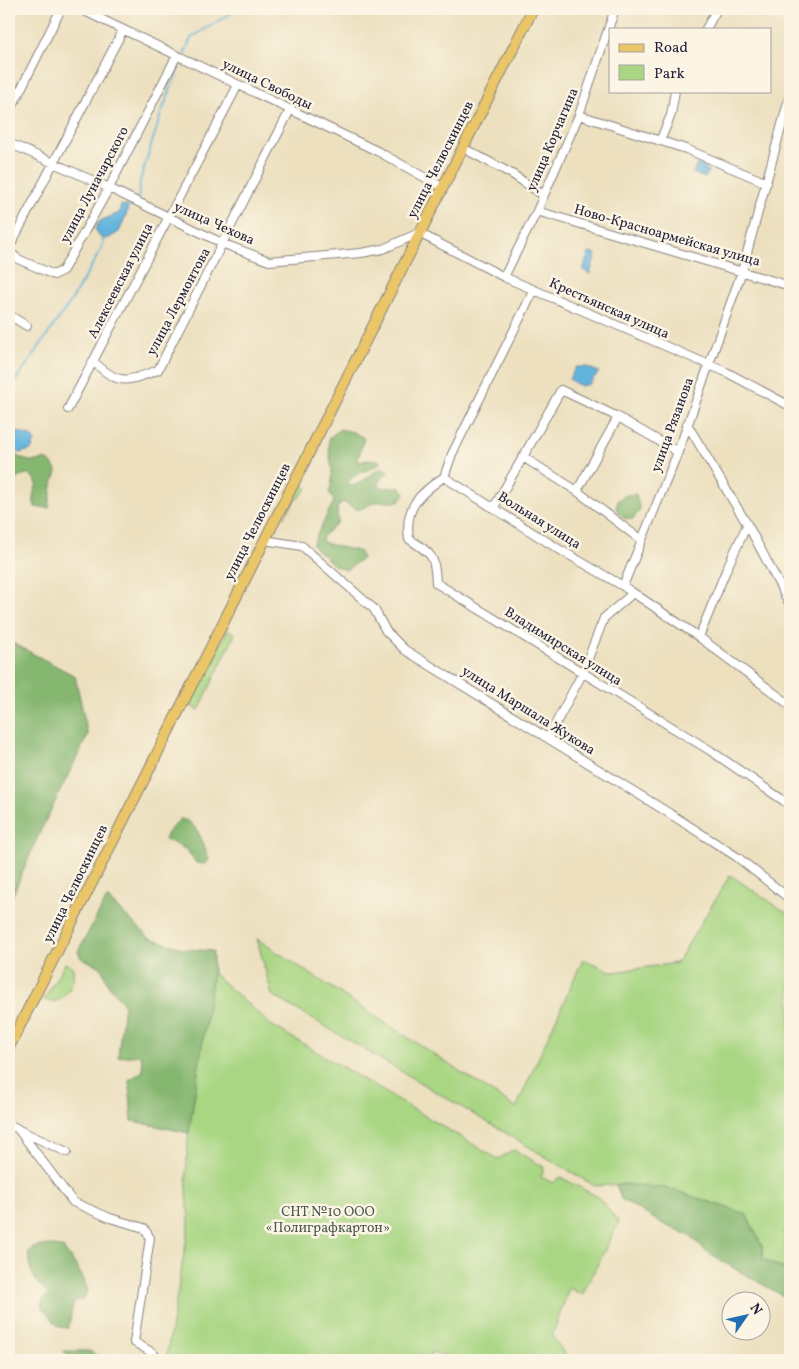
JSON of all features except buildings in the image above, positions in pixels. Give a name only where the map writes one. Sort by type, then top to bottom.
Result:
[{"type":"main road","name":"улица Челюскинцев","points":[[9,1047],[533,9]]},
{"type":"street","points":[[9,113],[61,9]]},
{"type":"street","name":"улица Свободы","points":[[80,9],[379,152],[442,187]]},
{"type":"street","name":"улица Корчагина","points":[[504,277],[537,210],[579,115],[615,9]]},
{"type":"street","points":[[707,28],[717,9]]},
{"type":"street","points":[[744,9],[776,11],[787,9]]},
{"type":"street","points":[[9,250],[52,163],[123,30]]},
{"type":"street","name":"улица Луначарского","points":[[9,250],[41,270],[59,274],[64,270],[109,188],[177,56]]},
{"type":"street","name":"Алексеевская улица","points":[[68,409],[238,85]]},
{"type":"street","points":[[660,140],[670,115],[675,92]]},
{"type":"street","name":"улица Рязанова","points":[[623,586],[678,452],[707,365],[742,271],[790,95]]},
{"type":"street","name":"улица Лермонтова","points":[[93,361],[109,376],[130,381],[158,370],[224,244],[290,110]]},
{"type":"street","points":[[579,115],[686,149],[767,182]]},
{"type":"street","name":"улица Чехова","points":[[9,143],[109,188],[224,244],[269,261],[361,253],[383,249],[419,233]]},
{"type":"street","points":[[463,148],[512,174],[543,195]]},
{"type":"street","name":"Ново-Красноармейская улица","points":[[537,210],[790,286]]},
{"type":"street","name":"Крестьянская улица","points":[[419,233],[504,277],[726,372],[790,406]]},
{"type":"street","points":[[444,477],[452,454],[534,290]]},
{"type":"street","points":[[9,315],[27,326]]},
{"type":"street","points":[[494,507],[561,390],[618,417],[678,452]]},
{"type":"street","points":[[577,491],[618,417]]},
{"type":"street","points":[[687,424],[748,525],[790,605]]},
{"type":"street","points":[[523,457],[577,491],[641,540]]},
{"type":"street","name":"Вольная улица","points":[[444,477],[557,548],[623,586]]},
{"type":"street","name":"Владимирская улица","points":[[444,477],[425,490],[412,507],[406,523],[409,539],[427,551],[435,562],[436,583],[582,674],[711,751],[790,805]]},
{"type":"street","points":[[699,637],[727,568],[748,525]]},
{"type":"street","name":"улица Маршала Жукова","points":[[264,540],[302,546],[374,609],[386,631],[405,650],[737,857],[790,899]]},
{"type":"street","points":[[623,586],[632,594],[699,637],[790,705]]},
{"type":"street","points":[[548,738],[582,674],[604,618],[632,594]]},
{"type":"street","points":[[9,1124],[67,1152]]},
{"type":"street","points":[[18,1129],[73,1202],[110,1218],[144,1228],[150,1238],[134,1342],[153,1352],[158,1360]]},
{"type":"green space","points":[[340,429],[353,432],[364,438],[357,462],[376,459],[381,462],[373,468],[354,476],[347,485],[357,484],[383,468],[389,472],[379,481],[379,487],[401,488],[405,493],[400,500],[372,503],[358,510],[343,502],[340,504],[337,509],[338,522],[323,536],[322,541],[360,552],[362,559],[346,570],[335,566],[313,546],[334,501],[329,492],[332,472],[329,438]]},
{"type":"green space","points":[[12,453],[29,461],[48,460],[51,462],[57,472],[52,486],[49,508],[35,507],[33,496],[37,483],[30,474],[25,474],[13,481],[9,476],[9,454]]},
{"type":"green space","points":[[303,485],[307,489],[294,502],[284,518],[300,486]]},
{"type":"green space","points":[[636,494],[640,510],[633,519],[623,518],[616,509],[618,500],[626,495]]},
{"type":"green space","points":[[228,630],[235,634],[199,710],[192,707],[191,702]]},
{"type":"green space","points":[[9,641],[75,676],[88,735],[38,836],[9,904]]},
{"type":"green space","points":[[180,819],[186,820],[196,829],[209,860],[204,864],[196,863],[187,850],[165,839],[166,834]]},
{"type":"green space","points":[[730,875],[790,915],[790,1228],[784,1232],[787,1257],[784,1269],[763,1259],[762,1246],[626,1184],[595,1186],[272,995],[257,939],[516,1108],[583,959],[613,972],[677,963]]},
{"type":"green space","points":[[107,898],[150,938],[184,949],[213,951],[213,973],[189,1133],[132,1121],[129,1080],[143,1071],[141,1055],[118,1057],[124,1004],[109,986],[101,967],[81,958],[78,951]]},
{"type":"green space","points":[[65,963],[72,966],[73,971],[70,988],[58,1000],[53,1002],[44,1000]]},
{"type":"green space","name":"СНТ №10 ООО «Полиграфкартон»","points":[[213,973],[271,1025],[498,1159],[514,1150],[544,1167],[541,1177],[553,1183],[560,1177],[598,1197],[619,1222],[582,1295],[569,1288],[552,1336],[567,1357],[544,1360],[463,1360],[431,1352],[429,1360],[166,1360],[189,1224],[186,1174],[189,1122]]},
{"type":"green space","points":[[626,1184],[668,1188],[746,1214],[762,1246],[763,1259],[784,1269],[787,1257],[784,1232],[790,1228],[790,1300],[709,1254],[690,1236],[661,1223],[621,1199],[616,1185]]},
{"type":"green space","points":[[49,1245],[63,1248],[77,1267],[88,1290],[83,1300],[75,1300],[68,1328],[59,1327],[41,1306],[43,1299],[49,1294],[36,1281],[31,1271],[28,1253],[32,1248]]},
{"type":"green space","points":[[63,1351],[90,1351],[102,1360],[75,1360]]},
{"type":"water","points":[[697,164],[709,171],[705,178],[693,173]]},
{"type":"water","points":[[121,205],[126,206],[128,210],[119,232],[107,239],[101,238],[95,229],[100,221],[119,213]]},
{"type":"water","points":[[589,253],[596,254],[590,274],[583,270]]},
{"type":"water","points":[[576,367],[586,367],[599,372],[589,384],[580,386],[569,379]]},
{"type":"water","points":[[14,430],[33,437],[35,441],[31,450],[20,453],[9,447],[9,432]]},
{"type":"waterway","points":[[184,55],[191,38],[237,9]]},
{"type":"waterway","points":[[138,199],[140,181],[161,114],[182,59]]},
{"type":"waterway","points":[[126,209],[134,202]]},
{"type":"waterway","points":[[9,390],[71,301],[102,248],[104,238]]}]
